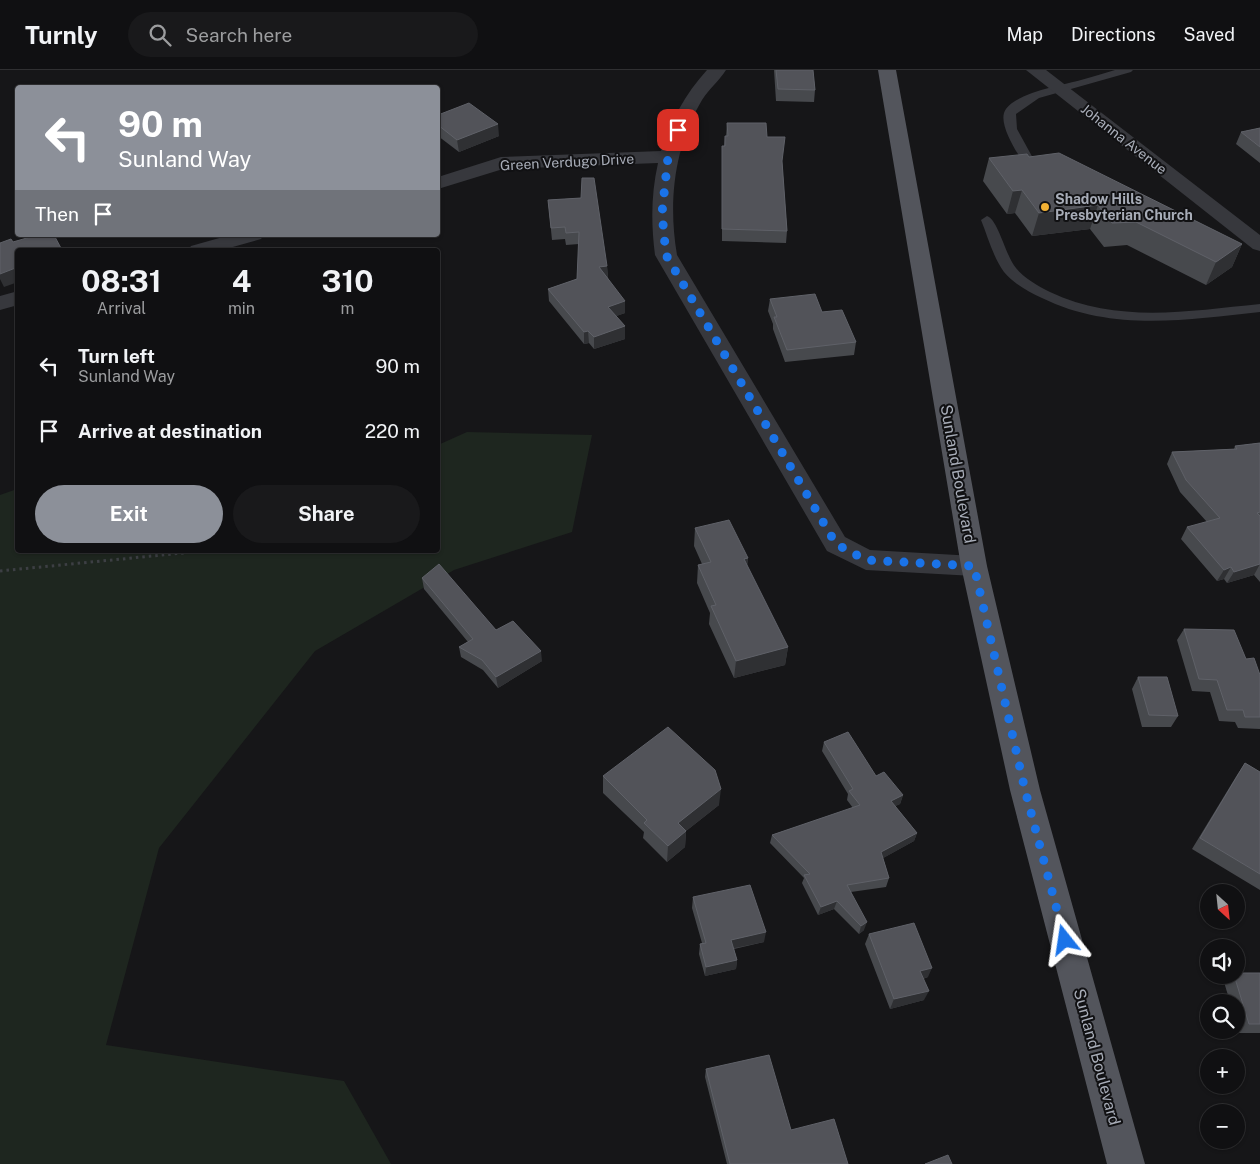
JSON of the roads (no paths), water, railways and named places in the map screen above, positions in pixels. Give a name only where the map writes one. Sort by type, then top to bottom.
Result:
[{"type":"main road","name":"Sunland Boulevard","points":[[887,70],[974,566],[1025,790],[1126,1164]]},
{"type":"street","points":[[717,70],[705,82],[683,116],[668,157],[662,213],[666,255],[836,544],[866,560],[974,566]]},
{"type":"street","name":"Johanna Avenue","points":[[1035,70],[1260,245]]},
{"type":"street","name":"Green Verdugo Drive","points":[[440,182],[501,163],[668,157]]},
{"type":"street","points":[[205,248],[247,237]]},
{"type":"street","points":[[0,303],[15,299]]},
{"type":"lane","points":[[1028,160],[1011,130],[1010,113],[1019,102],[1033,95],[1127,70]]},
{"type":"lane","points":[[987,220],[1010,270],[1024,282],[1056,302],[1102,315],[1140,318],[1260,308]]},
{"type":"place","name":"Shadow Hills Presbyterian Church","points":[[1045,207]]}]
